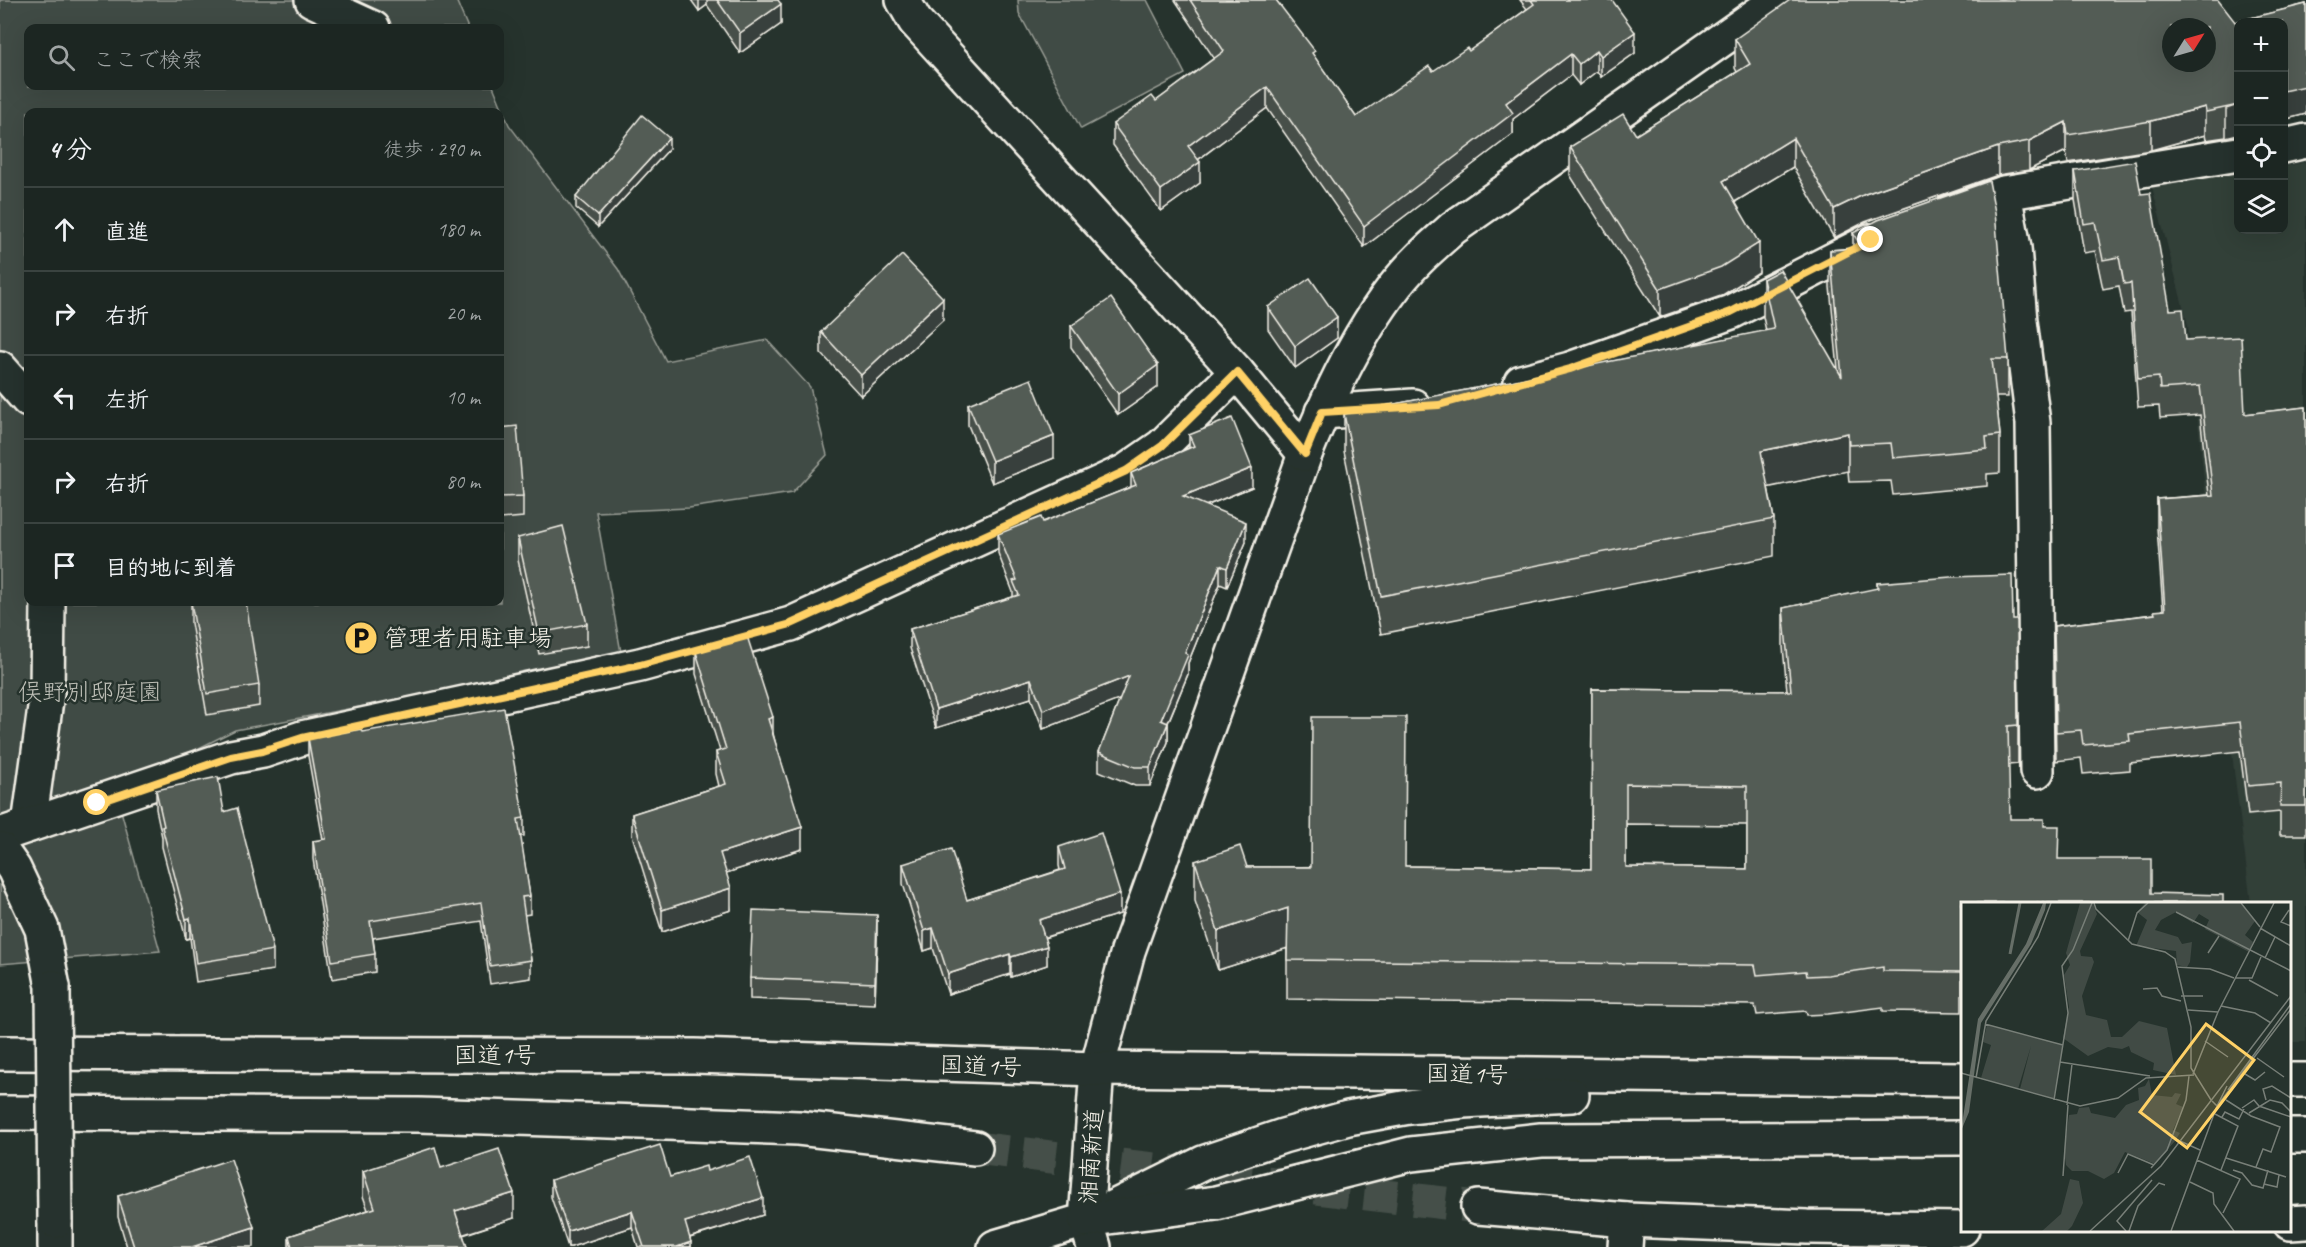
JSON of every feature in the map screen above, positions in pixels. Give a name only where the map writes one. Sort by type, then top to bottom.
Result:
[{"type":"main road","points":[[312,0],[364,24]]},
{"type":"main road","points":[[903,0],[915,21],[1237,372],[1305,454]]},
{"type":"main road","name":"湘南新道","points":[[995,1247],[1090,1234],[1097,1069],[1128,951],[1305,454],[1322,412],[1360,340],[1390,294],[1418,260],[1453,228],[1778,0]]},
{"type":"main road","points":[[2288,145],[2306,141]]},
{"type":"main road","points":[[1926,220],[2004,193],[2234,155]]},
{"type":"main road","points":[[2004,193],[2014,248],[2020,321],[2033,423],[2037,771]]},
{"type":"main road","points":[[1493,390],[1570,369],[1731,312],[1871,240],[1893,232]]},
{"type":"main road","points":[[0,368],[24,395]]},
{"type":"main road","points":[[14,830],[231,757],[262,751],[302,738],[640,665],[791,624],[1126,471],[1162,446],[1237,372]]},
{"type":"main road","points":[[1322,412],[1439,405]]},
{"type":"main road","points":[[14,830],[46,693],[48,606]]},
{"type":"main road","points":[[0,849],[14,869],[42,928],[53,987],[55,1234]]},
{"type":"main road","name":"国道1号","points":[[0,1053],[695,1056],[1097,1069],[1961,1079]]},
{"type":"main road","points":[[1090,1234],[1203,1163],[1348,1118],[1462,1101],[1919,1079]]},
{"type":"main road","points":[[0,1113],[419,1115],[628,1121],[798,1128],[975,1148]]},
{"type":"main road","points":[[1090,1234],[1411,1154],[1489,1144],[1542,1140],[1961,1138]]},
{"type":"main road","points":[[1478,1207],[1626,1233],[1807,1227],[1961,1230]]},
{"type":"main road","points":[[2291,1223],[2306,1222]]},
{"type":"shaded area","points":[[2306,162],[2306,1042],[2291,1042],[2291,902],[2251,902],[2234,771],[2188,325],[2151,183],[2234,173],[2234,234],[2288,234],[2288,165]]},
{"type":"green space","name":"俣野別邸庭園","points":[[0,0],[456,0],[466,24],[24,24],[24,90],[495,90],[502,108],[24,108],[24,606],[504,606],[504,113],[509,125],[618,269],[666,361],[767,340],[810,387],[827,455],[792,493],[689,508],[596,512],[622,658],[235,730],[163,766],[113,782],[160,951],[0,964]]},
{"type":"green space","points":[[1018,0],[1147,0],[1185,74],[1081,129],[1019,13]]},
{"type":"building","points":[[717,0],[778,0],[781,4],[740,33]]},
{"type":"building","points":[[1190,0],[1276,0],[1315,51],[1312,53],[1356,117],[1429,66],[1433,71],[1467,48],[1469,51],[1534,4],[1531,0],[1612,0],[1635,32],[1601,56],[1597,50],[1579,64],[1571,54],[1506,103],[1513,113],[1364,226],[1267,87],[1188,146],[1200,162],[1161,190],[1113,124],[1152,96],[1156,101],[1224,51]]},
{"type":"building","points":[[1790,0],[2218,0],[2234,21],[2234,106],[2206,112],[2205,107],[2151,121],[2068,135],[2066,122],[2029,141],[1998,147],[1865,194],[1834,209],[1793,138],[1723,181],[1759,243],[1721,267],[1660,289],[1570,147],[1623,114],[1636,135],[1750,64],[1735,39]]},
{"type":"building","points":[[2306,4],[2306,71],[2304,71],[2306,86],[2288,90],[2288,18],[2251,18]]},
{"type":"building","points":[[642,115],[669,138],[598,216],[576,197]]},
{"type":"building","points":[[2135,161],[2141,194],[2150,193],[2170,310],[2183,309],[2186,340],[2241,337],[2245,414],[2306,407],[2306,806],[2280,806],[2281,783],[2248,786],[2240,722],[2129,734],[2130,741],[2083,745],[2081,730],[2056,732],[2054,626],[2155,614],[2154,611],[2165,610],[2157,499],[2213,495],[2200,386],[2160,389],[2159,377],[2138,379],[2131,283],[2124,284],[2119,257],[2103,260],[2095,222],[2084,224],[2075,171]]},
{"type":"building","points":[[1989,181],[1995,212],[2008,359],[1992,359],[2000,435],[1986,437],[1987,449],[1893,458],[1891,443],[1849,445],[1848,433],[1761,451],[1774,519],[1381,596],[1344,414],[1774,329],[1763,279],[1780,270],[1842,377],[1830,250],[1862,248],[1853,233],[1878,220]]},
{"type":"building","points":[[902,255],[943,298],[861,375],[821,332]]},
{"type":"building","points":[[1310,278],[1337,317],[1295,346],[1268,307]]},
{"type":"building","points":[[1111,298],[1158,365],[1118,394],[1071,326]]},
{"type":"building","points":[[1031,379],[1054,436],[992,461],[968,404]]},
{"type":"building","points":[[1232,418],[1252,468],[1183,496],[1246,522],[1227,568],[1220,565],[1185,653],[1188,655],[1161,720],[1168,723],[1150,767],[1135,767],[1099,752],[1129,676],[1043,710],[1031,679],[936,709],[910,629],[1019,595],[1013,581],[1017,580],[998,534],[1041,517],[1043,522],[1136,485],[1131,473],[1194,446],[1189,435]]},
{"type":"building","points":[[517,426],[523,496],[504,497],[504,428]]},
{"type":"building","points":[[563,526],[587,624],[539,633],[518,538]]},
{"type":"building","points":[[2012,575],[2013,620],[2017,620],[2018,725],[2008,726],[2010,819],[2044,819],[2044,826],[2059,826],[2058,859],[2151,859],[2151,893],[2223,895],[2223,902],[1961,902],[1961,972],[1883,971],[1883,967],[1807,976],[1806,971],[1757,975],[1755,965],[1287,960],[1288,908],[1218,931],[1195,861],[1240,846],[1247,867],[1311,867],[1312,717],[1406,717],[1405,866],[1591,869],[1592,689],[1791,691],[1783,608],[1878,588],[1877,583]],"holes":[[[1626,784],[1747,786],[1747,869],[1626,867]]]},
{"type":"building","points":[[192,606],[247,606],[259,685],[207,694]]},
{"type":"building","points":[[747,636],[773,717],[768,719],[802,827],[720,853],[731,888],[662,910],[632,814],[726,784],[716,752],[726,749],[696,652]]},
{"type":"building","points":[[504,708],[524,818],[518,819],[530,896],[522,897],[531,960],[490,966],[481,903],[370,921],[375,954],[332,961],[313,841],[326,839],[308,738],[361,729],[362,732]]},
{"type":"building","points":[[218,777],[224,812],[237,808],[273,950],[196,963],[190,918],[186,919],[162,827],[164,826],[156,790]]},
{"type":"building","points":[[1101,833],[1120,894],[1039,920],[1047,946],[1011,957],[1010,954],[948,974],[933,928],[924,931],[903,864],[951,849],[967,900],[1065,869],[1059,847]]},
{"type":"building","points":[[753,910],[877,915],[875,983],[750,978]]},
{"type":"building","points":[[660,1145],[670,1177],[706,1166],[707,1171],[750,1157],[763,1198],[685,1222],[691,1242],[677,1247],[644,1247],[632,1211],[568,1231],[551,1180]]},
{"type":"building","points":[[435,1147],[441,1168],[499,1149],[514,1193],[455,1211],[467,1247],[292,1247],[289,1236],[375,1208],[363,1171]]},
{"type":"building","points":[[231,1159],[254,1227],[192,1247],[134,1247],[118,1196]]},
{"type":"tunnel","points":[[975,1148],[1478,1207]]},
{"type":"place","name":"管理者用駐車場","points":[[361,638]]},
{"type":"route","points":[[97,803],[231,757],[262,751],[302,738],[640,665],[791,624],[1126,471],[1162,446],[1237,372],[1305,454],[1322,412],[1439,405],[1570,369],[1731,312],[1871,240]]}]
